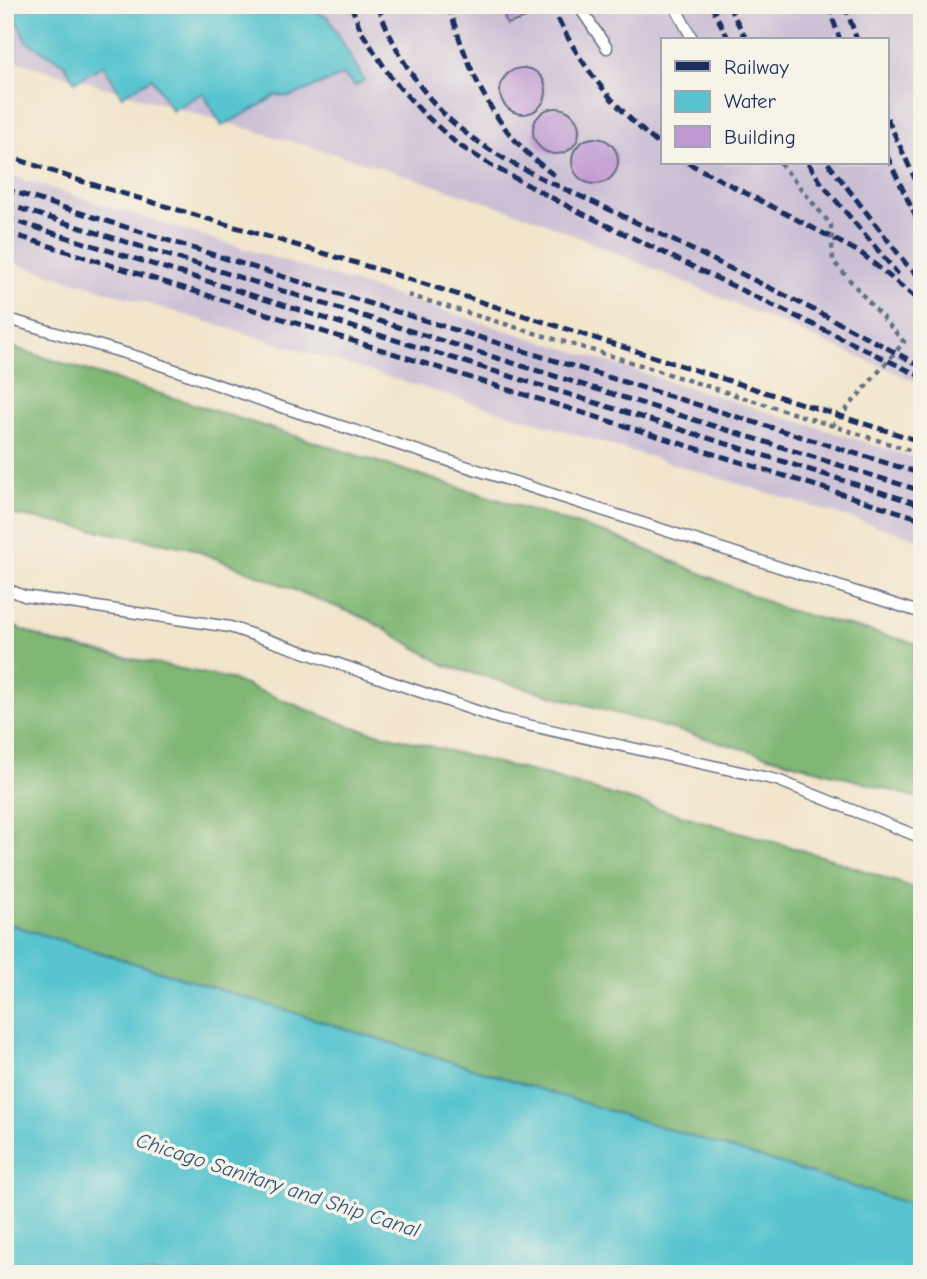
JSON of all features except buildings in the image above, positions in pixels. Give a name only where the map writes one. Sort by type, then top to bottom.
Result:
[{"type":"lane","points":[[578,5],[607,48]]},
{"type":"lane","points":[[674,5],[692,38]]},
{"type":"lane","points":[[5,318],[138,357],[523,486],[922,613]]},
{"type":"lane","points":[[5,588],[24,596],[230,627],[500,719],[777,780],[922,838]]},
{"type":"path","points":[[781,164],[831,225],[833,261],[904,342],[832,426]]},
{"type":"path","points":[[408,295],[922,454]]},
{"type":"shaded area","points":[[5,5],[922,5],[922,384],[534,218],[386,169],[5,58]]},
{"type":"shaded area","points":[[5,174],[922,460],[922,540],[5,260]]},
{"type":"green space","points":[[5,345],[614,536],[784,609],[922,645],[922,799],[447,666],[367,619],[190,548],[5,513]]},
{"type":"green space","points":[[5,623],[56,643],[230,679],[349,726],[541,774],[825,857],[922,891],[922,1208],[5,923]]},
{"type":"water","points":[[11,5],[297,5],[328,17],[364,80],[355,86],[344,75],[289,97],[275,95],[222,126],[203,93],[172,111],[152,78],[122,96],[103,65],[75,82],[64,64],[25,40]]},
{"type":"water","name":"Chicago Sanitary and Ship Canal","points":[[5,923],[922,1208],[922,1274],[5,1274]]},
{"type":"railway","points":[[351,5],[361,31],[392,79],[421,111],[457,144],[571,208],[922,377]]},
{"type":"railway","points":[[378,5],[398,50],[425,93],[447,117],[486,148],[531,173],[773,290],[922,367]]},
{"type":"railway","points":[[448,5],[466,56],[488,102],[517,142],[557,177]]},
{"type":"railway","points":[[552,5],[573,46],[598,83],[661,146]]},
{"type":"railway","points":[[711,5],[728,38]]},
{"type":"railway","points":[[728,5],[746,38]]},
{"type":"railway","points":[[828,5],[839,38]]},
{"type":"railway","points":[[845,5],[856,38]]},
{"type":"railway","points":[[888,120],[922,194]]},
{"type":"railway","points":[[5,155],[81,181],[393,274],[922,442]]},
{"type":"railway","points":[[888,158],[922,230]]},
{"type":"railway","points":[[690,164],[861,253],[922,303]]},
{"type":"railway","points":[[809,164],[822,184],[898,274]]},
{"type":"railway","points":[[829,164],[907,265],[922,279]]},
{"type":"railway","points":[[5,189],[922,474]]},
{"type":"railway","points":[[5,204],[922,491]]},
{"type":"railway","points":[[5,218],[922,505]]},
{"type":"railway","points":[[5,232],[922,519]]}]
